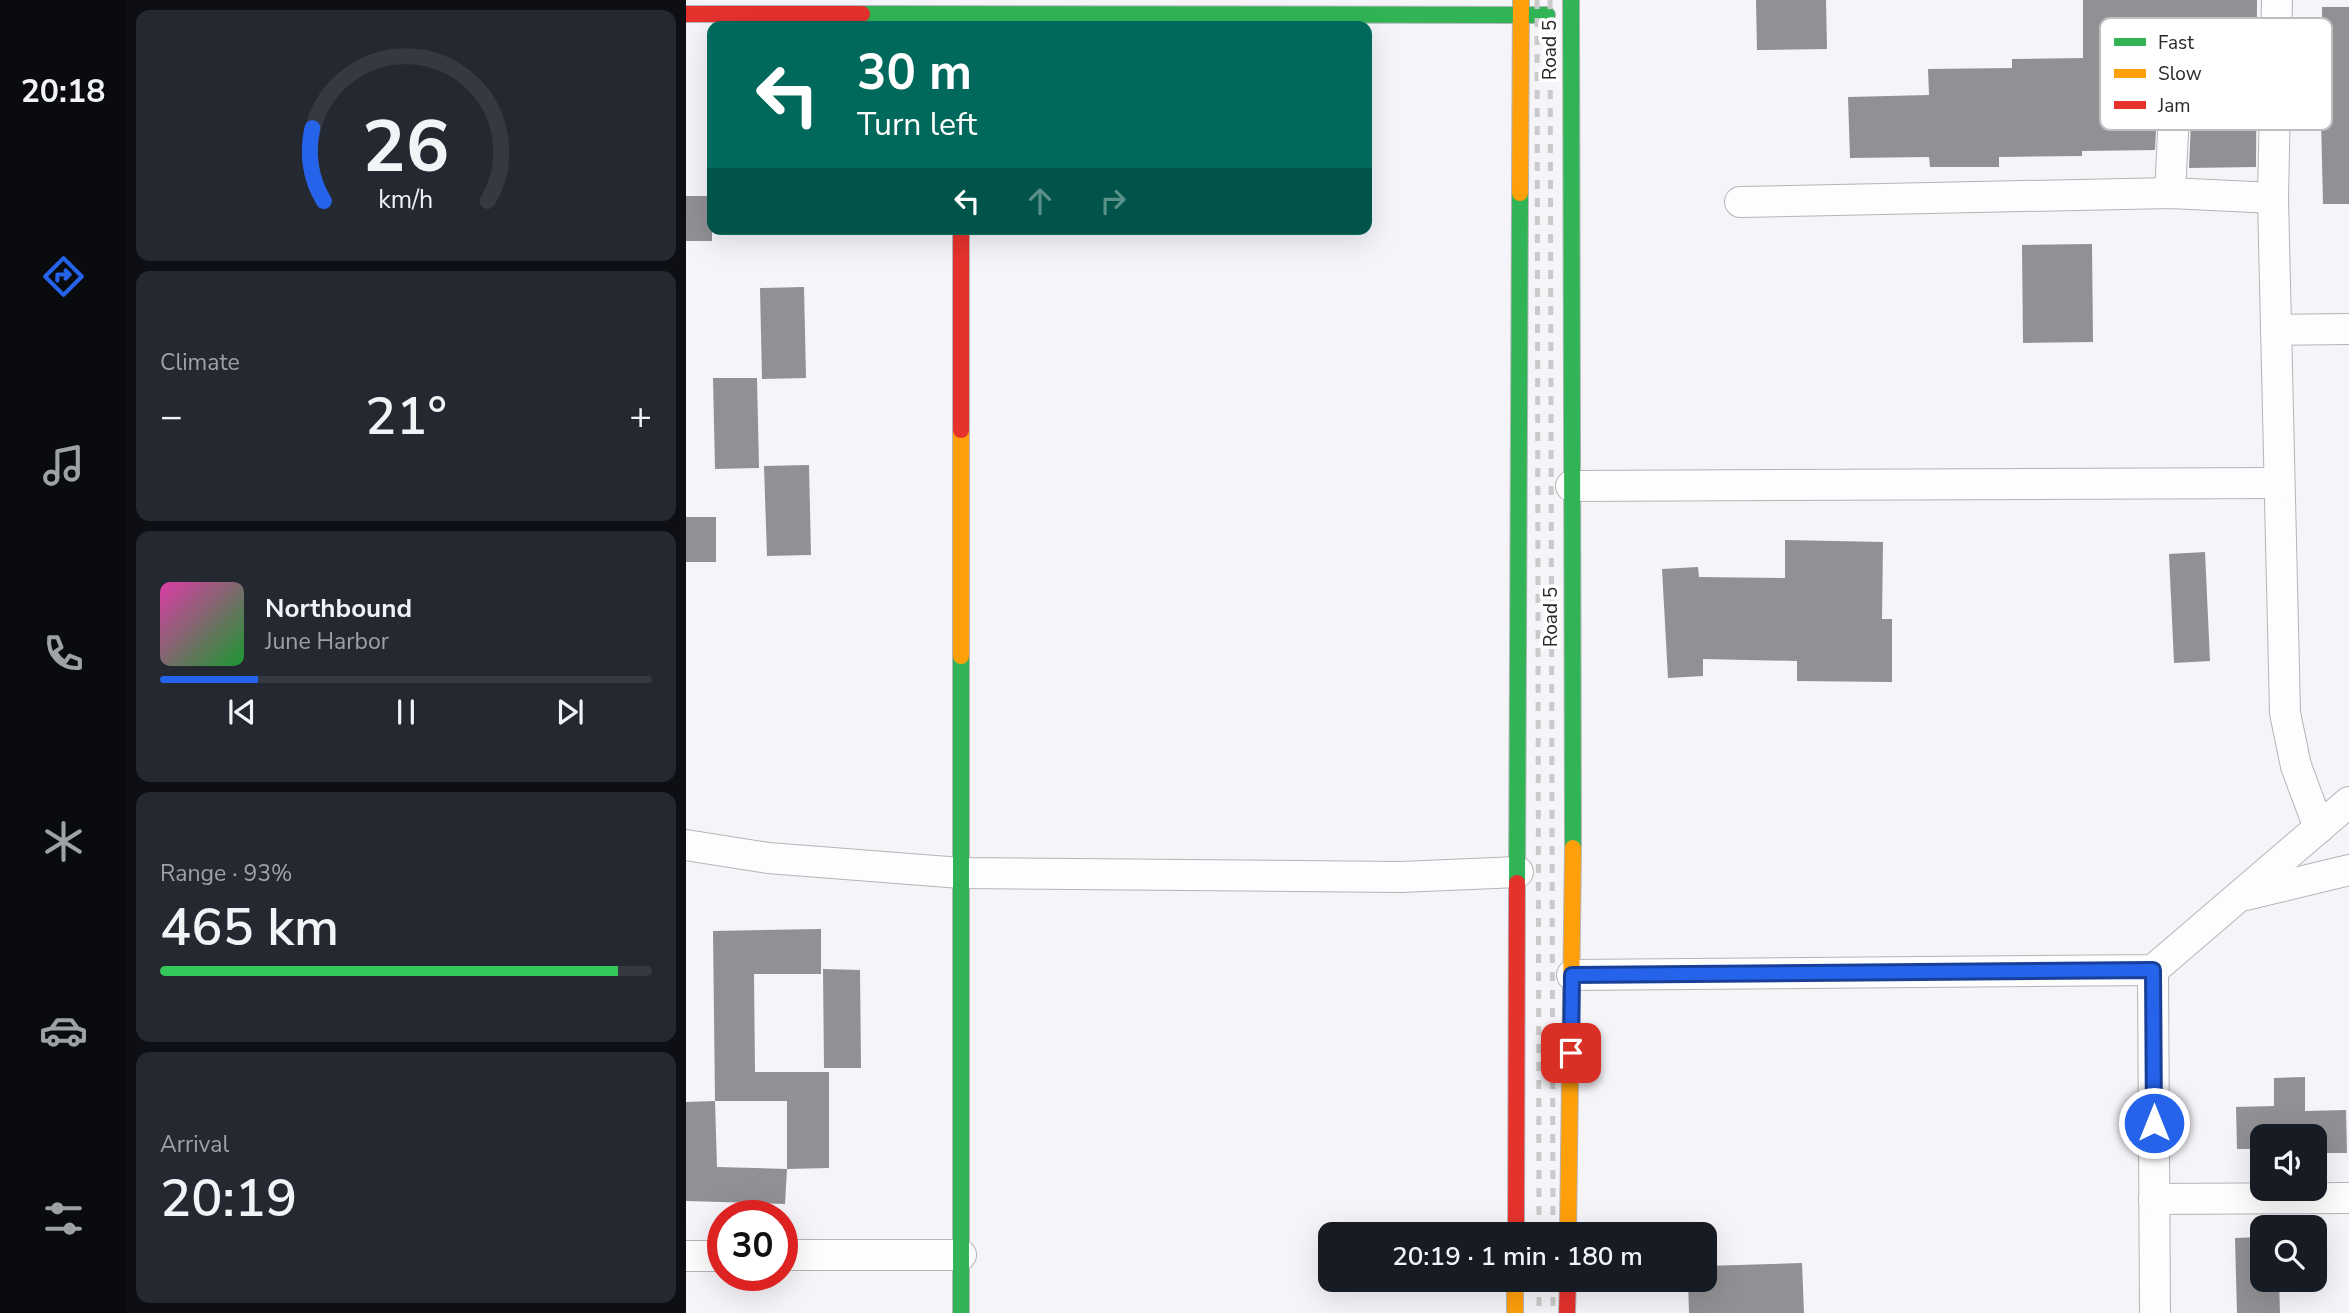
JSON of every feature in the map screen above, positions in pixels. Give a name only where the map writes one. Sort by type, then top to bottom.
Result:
[{"type":"street","points":[[2277,0],[2277,18]]},
{"type":"street","points":[[686,14],[820,7],[960,14],[1521,6],[1571,8]]},
{"type":"street","name":"Road 5","points":[[1516,1222],[1521,6]]},
{"type":"street","name":"Road 5","points":[[1568,1222],[1572,975],[1571,8]]},
{"type":"street","points":[[2170,193],[2173,130]]},
{"type":"street","points":[[2274,130],[2273,198],[2284,713],[2296,766],[2319,828]]},
{"type":"street","points":[[1740,202],[2170,193],[2273,198]]},
{"type":"street","points":[[961,235],[961,1313]]},
{"type":"street","points":[[2276,330],[2349,328]]},
{"type":"street","points":[[1571,486],[2278,483]]},
{"type":"street","points":[[1572,975],[2153,970],[2349,802]]},
{"type":"street","points":[[686,845],[768,858],[961,873],[1401,877],[1518,872]]},
{"type":"street","points":[[2239,897],[2349,870]]},
{"type":"street","points":[[2153,970],[2155,1313]]},
{"type":"street","points":[[2154,1199],[2349,1198]]},
{"type":"street","points":[[798,1255],[961,1255]]},
{"type":"street","points":[[686,1256],[707,1256]]},
{"type":"street","points":[[1515,1313],[1516,1292]]},
{"type":"street","points":[[1567,1313],[1568,1292]]},
{"type":"building","points":[[1756,0],[1826,0],[1827,49],[1757,50]]},
{"type":"building","points":[[2083,0],[2257,0],[2257,18],[2100,18],[2100,130],[2156,130],[2155,150],[2082,151],[2082,156],[1999,157],[1999,167],[1930,167],[1929,157],[1850,158],[1848,97],[1929,95],[1928,69],[2012,68],[2012,59],[2083,58]]},
{"type":"building","points":[[2322,7],[2349,7],[2349,204],[2323,204],[2321,130],[2332,130],[2332,18],[2322,18]]},
{"type":"building","points":[[2191,130],[2256,130],[2256,167],[2189,168]]},
{"type":"building","points":[[686,196],[707,196],[707,235],[712,235],[712,241],[686,241]]},
{"type":"building","points":[[2092,244],[2093,342],[2023,343],[2022,245]]},
{"type":"building","points":[[804,287],[806,378],[762,379],[760,288]]},
{"type":"building","points":[[713,378],[757,378],[759,468],[715,469]]},
{"type":"building","points":[[809,465],[811,555],[767,556],[764,466]]},
{"type":"building","points":[[686,517],[716,517],[716,562],[686,562]]},
{"type":"building","points":[[1785,540],[1883,542],[1882,619],[1892,619],[1892,682],[1797,681],[1797,661],[1703,659],[1703,676],[1668,678],[1662,569],[1698,567],[1699,577],[1785,578]]},
{"type":"building","points":[[2205,552],[2210,661],[2174,663],[2169,554]]},
{"type":"building","points":[[821,929],[821,974],[754,974],[755,1072],[829,1072],[829,1168],[787,1169],[787,1101],[715,1101],[713,931]]},
{"type":"building","points":[[823,969],[860,970],[861,1068],[824,1068]]},
{"type":"building","points":[[2305,1077],[2305,1111],[2346,1110],[2347,1153],[2327,1153],[2327,1124],[2250,1124],[2250,1149],[2237,1149],[2236,1107],[2274,1106],[2274,1078]]},
{"type":"building","points":[[715,1101],[717,1167],[787,1169],[785,1200],[686,1201],[686,1102]]},
{"type":"building","points":[[2250,1237],[2250,1292],[2279,1292],[2280,1313],[2237,1313],[2235,1238]]},
{"type":"building","points":[[1802,1263],[1804,1313],[1689,1313],[1688,1292],[1717,1292],[1717,1266]]},
{"type":"railway","points":[[1537,0],[1539,1222]]},
{"type":"railway","points":[[1550,0],[1553,1222]]},
{"type":"railway","points":[[1539,1292],[1539,1313]]},
{"type":"railway","points":[[1553,1292],[1553,1313]]},
{"type":"traffic: fast","points":[[1571,0],[1573,848]]},
{"type":"traffic: fast","points":[[862,14],[1547,15]]},
{"type":"traffic: fast","points":[[1517,883],[1520,193]]},
{"type":"traffic: fast","points":[[961,656],[961,1313]]},
{"type":"traffic: slow","points":[[1520,193],[1521,0]]},
{"type":"traffic: slow","points":[[961,430],[961,656]]},
{"type":"traffic: slow","points":[[1568,1222],[1573,848]]},
{"type":"traffic: slow","points":[[1515,1292],[1515,1313]]},
{"type":"traffic: jam","points":[[686,14],[862,14]]},
{"type":"traffic: jam","points":[[961,235],[961,430]]},
{"type":"traffic: jam","points":[[1516,1222],[1517,883]]},
{"type":"traffic: jam","points":[[1567,1313],[1568,1292]]},
{"type":"route","points":[[1571,1053],[1572,975],[2153,970],[2154,1123]]}]
